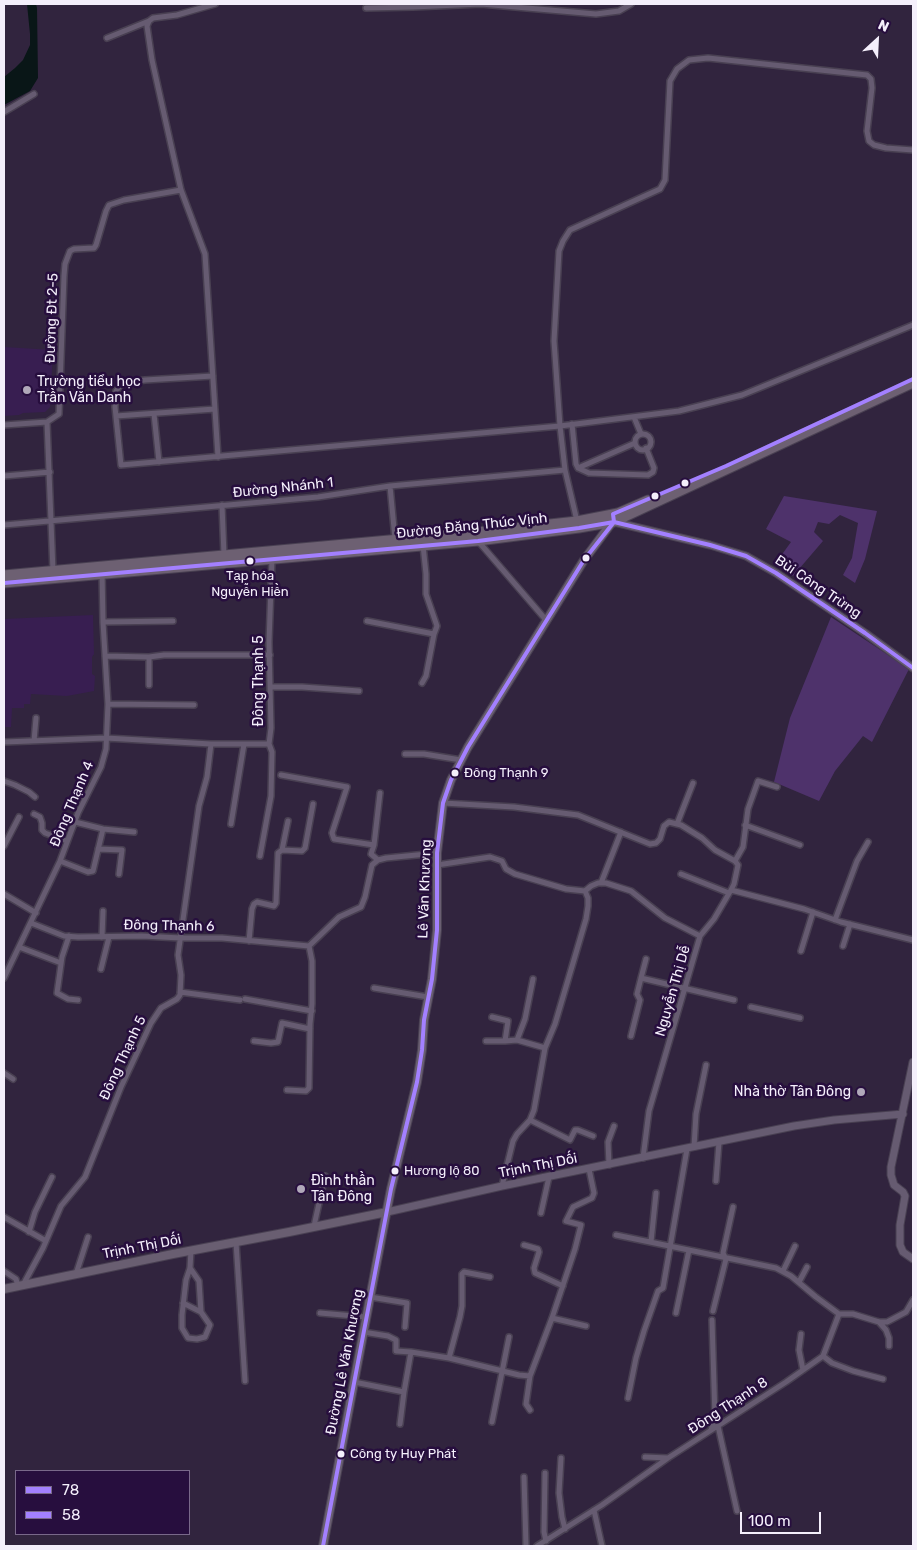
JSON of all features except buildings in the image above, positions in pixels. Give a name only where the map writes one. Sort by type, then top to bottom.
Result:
[{"type":"main road","name":"Đường Đặng Thúc Vịnh","points":[[4,583],[224,555],[613,518],[618,513],[726,466],[913,378]]},
{"type":"main road","name":"Đường Đặng Thúc Vịnh","points":[[4,575],[272,559],[478,541],[579,528],[613,518],[913,384]]},
{"type":"main road","name":"Lê Văn Khương","points":[[387,1212],[417,1082],[422,1050],[424,1020],[437,930],[437,853],[443,803],[451,780],[470,743],[584,560],[613,518]]},
{"type":"main road","name":"Trịnh Thị Dối","points":[[4,1289],[387,1212]]},
{"type":"main road","name":"Đường Lê Văn Khương","points":[[323,1546],[387,1212]]},
{"type":"street","points":[[107,38],[150,21],[153,18],[177,15],[201,6],[215,4]]},
{"type":"street","points":[[366,8],[413,8],[482,4],[596,14],[619,11],[631,4]]},
{"type":"street","points":[[150,21],[147,26],[152,60],[181,190],[205,254],[218,457]]},
{"type":"street","points":[[577,521],[565,470],[554,341],[559,252],[563,240],[570,230],[660,189],[665,180],[670,81],[677,69],[689,60],[708,58],[867,75],[871,79],[872,88],[867,131],[869,140],[874,145],[886,148],[913,150]]},
{"type":"street","points":[[4,110],[34,94]]},
{"type":"street","name":"Đường Đt 2-5","points":[[47,422],[59,414],[64,276],[65,264],[70,251],[94,248],[109,205],[124,200],[181,190]]},
{"type":"street","points":[[213,376],[145,380],[121,385],[116,391],[115,407],[121,465],[560,426],[679,411],[742,395],[913,325]]},
{"type":"street","points":[[116,416],[215,409]]},
{"type":"street","points":[[154,414],[159,462]]},
{"type":"street","points":[[634,417],[641,434]]},
{"type":"street","points":[[4,424],[47,422],[54,571]]},
{"type":"street","points":[[572,424],[578,468]]},
{"type":"street","points":[[641,434],[646,434],[650,445],[639,449],[635,443],[637,436],[641,434]]},
{"type":"street","points":[[578,468],[635,443]]},
{"type":"street","points":[[578,468],[589,473],[645,476],[652,472],[654,468],[646,448]]},
{"type":"street","name":"Đường Nhánh 1","points":[[4,525],[318,497],[390,486],[565,470]]},
{"type":"street","points":[[4,476],[50,472]]},
{"type":"street","points":[[390,486],[395,540]]},
{"type":"street","points":[[222,506],[224,555]]},
{"type":"street","name":"Bùi Công Trừng","points":[[613,518],[746,556],[776,573],[913,668]]},
{"type":"street","points":[[478,541],[546,620]]},
{"type":"street","points":[[422,683],[426,676],[437,626],[426,594],[423,545]]},
{"type":"street","name":"Đông Thạnh 5","points":[[4,742],[106,738],[211,744],[268,744],[271,728],[272,559]]},
{"type":"street","name":"Đông Thạnh 4","points":[[4,978],[60,861],[74,822],[101,767],[106,749],[108,704],[102,570]]},
{"type":"street","points":[[103,622],[173,621]]},
{"type":"street","points":[[367,621],[434,634]]},
{"type":"street","points":[[105,656],[149,657],[164,655],[270,654]]},
{"type":"street","points":[[149,657],[149,685]]},
{"type":"street","points":[[270,687],[359,691]]},
{"type":"street","points":[[108,704],[194,705]]},
{"type":"street","points":[[34,741],[36,718]]},
{"type":"street","points":[[211,744],[207,777],[199,806],[178,955],[181,975],[180,992],[312,1011]]},
{"type":"street","points":[[231,824],[244,744]]},
{"type":"street","points":[[260,856],[271,796],[272,752],[268,744]]},
{"type":"street","points":[[405,754],[424,754],[461,760]]},
{"type":"street","points":[[281,775],[347,786],[332,833],[334,839],[374,845]]},
{"type":"street","name":"Nguyễn Thị Dễ","points":[[643,1158],[649,1111],[700,936],[714,919],[734,884],[738,865],[735,862],[743,847],[748,809],[758,780],[777,787]]},
{"type":"street","points":[[4,781],[35,797]]},
{"type":"street","points":[[677,824],[693,783]]},
{"type":"street","points":[[378,860],[371,854],[374,845],[380,793]]},
{"type":"street","points":[[443,803],[514,807],[578,815],[650,844],[660,840],[664,826],[669,822],[681,824],[702,838],[715,850],[735,862]]},
{"type":"street","points":[[282,850],[295,852],[302,851],[305,848],[314,804]]},
{"type":"street","points":[[34,814],[40,818],[42,830],[45,833],[67,841]]},
{"type":"street","points":[[4,846],[19,818]]},
{"type":"street","points":[[249,941],[254,904],[257,902],[274,906],[276,903],[278,853],[282,850],[288,821]]},
{"type":"street","points":[[74,822],[103,829],[134,832]]},
{"type":"street","points":[[745,825],[800,845]]},
{"type":"street","points":[[60,861],[88,872],[93,871],[103,829]]},
{"type":"street","points":[[601,883],[620,832]]},
{"type":"street","points":[[835,920],[857,861],[868,842]]},
{"type":"street","points":[[98,849],[122,850],[119,874]]},
{"type":"street","points":[[287,1090],[306,1091],[309,1088],[312,961],[309,946],[339,917],[361,907],[372,865],[378,860],[437,853]]},
{"type":"street","points":[[437,865],[490,857],[502,861],[506,869],[515,874],[566,889],[585,891],[591,886],[606,883],[631,891],[665,918],[700,936]]},
{"type":"street","points":[[681,874],[730,892],[913,940]]},
{"type":"street","points":[[502,1186],[513,1141],[530,1120],[536,1100],[545,1048],[555,1024],[586,919],[588,898],[585,891]]},
{"type":"street","points":[[4,894],[36,913]]},
{"type":"street","points":[[102,937],[103,911]]},
{"type":"street","points":[[801,951],[812,912]]},
{"type":"street","name":"Đông Thạnh 6","points":[[31,923],[64,936],[222,938],[309,946]]},
{"type":"street","points":[[843,946],[850,924]]},
{"type":"street","points":[[69,936],[61,963],[56,993],[68,999],[78,1000]]},
{"type":"street","points":[[101,969],[109,937]]},
{"type":"street","points":[[19,947],[61,963]]},
{"type":"street","points":[[631,1036],[640,1000],[637,994],[646,959]]},
{"type":"street","points":[[641,978],[734,1000]]},
{"type":"street","points":[[517,1040],[525,1019],[533,979]]},
{"type":"street","points":[[374,988],[428,997]]},
{"type":"street","name":"Đông Thạnh 5","points":[[20,1285],[46,1241],[62,1206],[85,1177],[120,1087],[151,1023],[161,1008],[177,999],[180,992]]},
{"type":"street","points":[[750,1007],[800,1018]]},
{"type":"street","points":[[492,1017],[508,1021],[505,1041]]},
{"type":"street","points":[[254,1041],[278,1042],[282,1023],[310,1029]]},
{"type":"street","points":[[486,1041],[517,1040],[545,1048]]},
{"type":"street","points":[[628,1398],[636,1358],[644,1331],[658,1291],[663,1288],[706,1065]]},
{"type":"street","points":[[913,1065],[891,1167],[894,1185],[905,1196],[900,1225],[900,1245],[904,1252],[913,1259]]},
{"type":"street","points":[[4,1074],[13,1079]]},
{"type":"street","name":"Trịnh Thị Dối","points":[[387,1212],[502,1186],[807,1124],[903,1114]]},
{"type":"street","points":[[530,1120],[570,1140],[575,1130],[593,1136]]},
{"type":"street","points":[[609,1165],[608,1142],[614,1126]]},
{"type":"street","points":[[716,1181],[719,1142]]},
{"type":"street","points":[[530,1410],[526,1404],[530,1376],[563,1286],[581,1225],[566,1221],[573,1207],[592,1198],[594,1193],[589,1169]]},
{"type":"street","points":[[314,1226],[325,1176]]},
{"type":"street","points":[[29,1232],[35,1212],[52,1177]]},
{"type":"street","points":[[541,1213],[548,1177]]},
{"type":"street","points":[[650,1242],[656,1193]]},
{"type":"street","points":[[713,1311],[726,1259],[723,1253],[733,1207]]},
{"type":"street","points":[[4,1218],[46,1241]]},
{"type":"street","points":[[616,1235],[776,1268],[799,1282],[839,1314],[853,1314],[879,1322],[887,1322],[906,1312],[912,1303]]},
{"type":"street","points":[[76,1274],[88,1237]]},
{"type":"street","points":[[236,1242],[244,1381]]},
{"type":"street","points":[[524,1245],[538,1249],[540,1252],[534,1268],[535,1273],[563,1286]]},
{"type":"street","points":[[783,1271],[795,1246]]},
{"type":"street","points":[[184,1303],[201,1312],[210,1325],[205,1337],[197,1339],[188,1338],[182,1328],[184,1303],[186,1280],[190,1268],[191,1250]]},
{"type":"street","points":[[676,1313],[689,1250]]},
{"type":"street","points":[[799,1282],[807,1267]]},
{"type":"street","points":[[190,1268],[199,1281],[201,1312]]},
{"type":"street","points":[[4,1272],[16,1279],[20,1285]]},
{"type":"street","points":[[450,1358],[462,1306],[462,1274],[464,1272],[490,1277]]},
{"type":"street","points":[[370,1297],[407,1303],[405,1327]]},
{"type":"street","points":[[320,1313],[366,1317]]},
{"type":"street","points":[[839,1314],[823,1356],[832,1363],[883,1379]]},
{"type":"street","points":[[552,1318],[586,1326]]},
{"type":"street","points":[[710,1430],[715,1418],[712,1320]]},
{"type":"street","points":[[879,1322],[886,1330],[889,1346]]},
{"type":"street","points":[[363,1332],[388,1336],[396,1340],[396,1350],[450,1358],[518,1375],[530,1376]]},
{"type":"street","points":[[802,1334],[799,1350],[803,1370]]},
{"type":"street","points":[[492,1422],[509,1337]]},
{"type":"street","points":[[400,1424],[411,1352]]},
{"type":"street","name":"Đông Thạnh 8","points":[[537,1546],[594,1510],[668,1458],[823,1356]]},
{"type":"street","points":[[354,1382],[404,1392]]},
{"type":"street","points":[[718,1426],[737,1511]]},
{"type":"street","points":[[645,1457],[668,1458]]},
{"type":"street","points":[[561,1458],[559,1493],[565,1528]]},
{"type":"street","points":[[545,1473],[544,1532],[546,1541]]},
{"type":"street","points":[[524,1477],[526,1546]]},
{"type":"street","points":[[594,1510],[602,1546]]},
{"type":"shaded area","points":[[27,4],[36,4],[37,8],[38,78],[30,91],[4,105],[4,77],[23,60],[30,45]]},
{"type":"shaded area","name":"Trường tiểu học Trần Văn Danh","points":[[4,347],[53,350],[50,407],[45,412],[4,416]]},
{"type":"shaded area","points":[[784,496],[877,511],[865,559],[855,583],[843,575],[852,558],[858,523],[840,515],[829,524],[818,522],[814,532],[823,541],[793,576],[775,564],[791,542],[766,529]]},
{"type":"shaded area","points":[[93,615],[94,654],[92,657],[92,674],[95,676],[94,691],[67,696],[31,694],[30,704],[24,704],[24,708],[12,708],[11,727],[4,727],[4,619]]},
{"type":"shaded area","points":[[831,617],[909,669],[872,742],[863,736],[835,771],[819,801],[774,782],[790,718]]},
{"type":"transit line","name":"58","points":[[614,522],[613,514],[726,466],[913,379]]},
{"type":"transit line","name":"78","points":[[4,583],[478,541],[614,522]]},
{"type":"transit line","name":"78","points":[[323,1546],[391,1189],[417,1082],[437,930],[437,853],[443,803],[451,780],[468,747],[584,560],[614,522]]},
{"type":"transit line","name":"58","points":[[614,522],[710,545],[746,556],[776,573],[913,668]]},
{"type":"place","name":"Trường tiểu học Trần Văn Danh","points":[[27,390]]},
{"type":"place","name":"Tạp hóa Nguyễn Hiền","points":[[250,561]]},
{"type":"place","name":"Đông Thạnh 9","points":[[455,773]]},
{"type":"place","name":"Nhà thờ Tân Đông","points":[[861,1092]]},
{"type":"place","name":"Hương lộ 80","points":[[395,1171]]},
{"type":"place","name":"Đình thần Tân Đông","points":[[301,1189]]},
{"type":"place","name":"Công ty Huy Phát","points":[[341,1454]]}]
